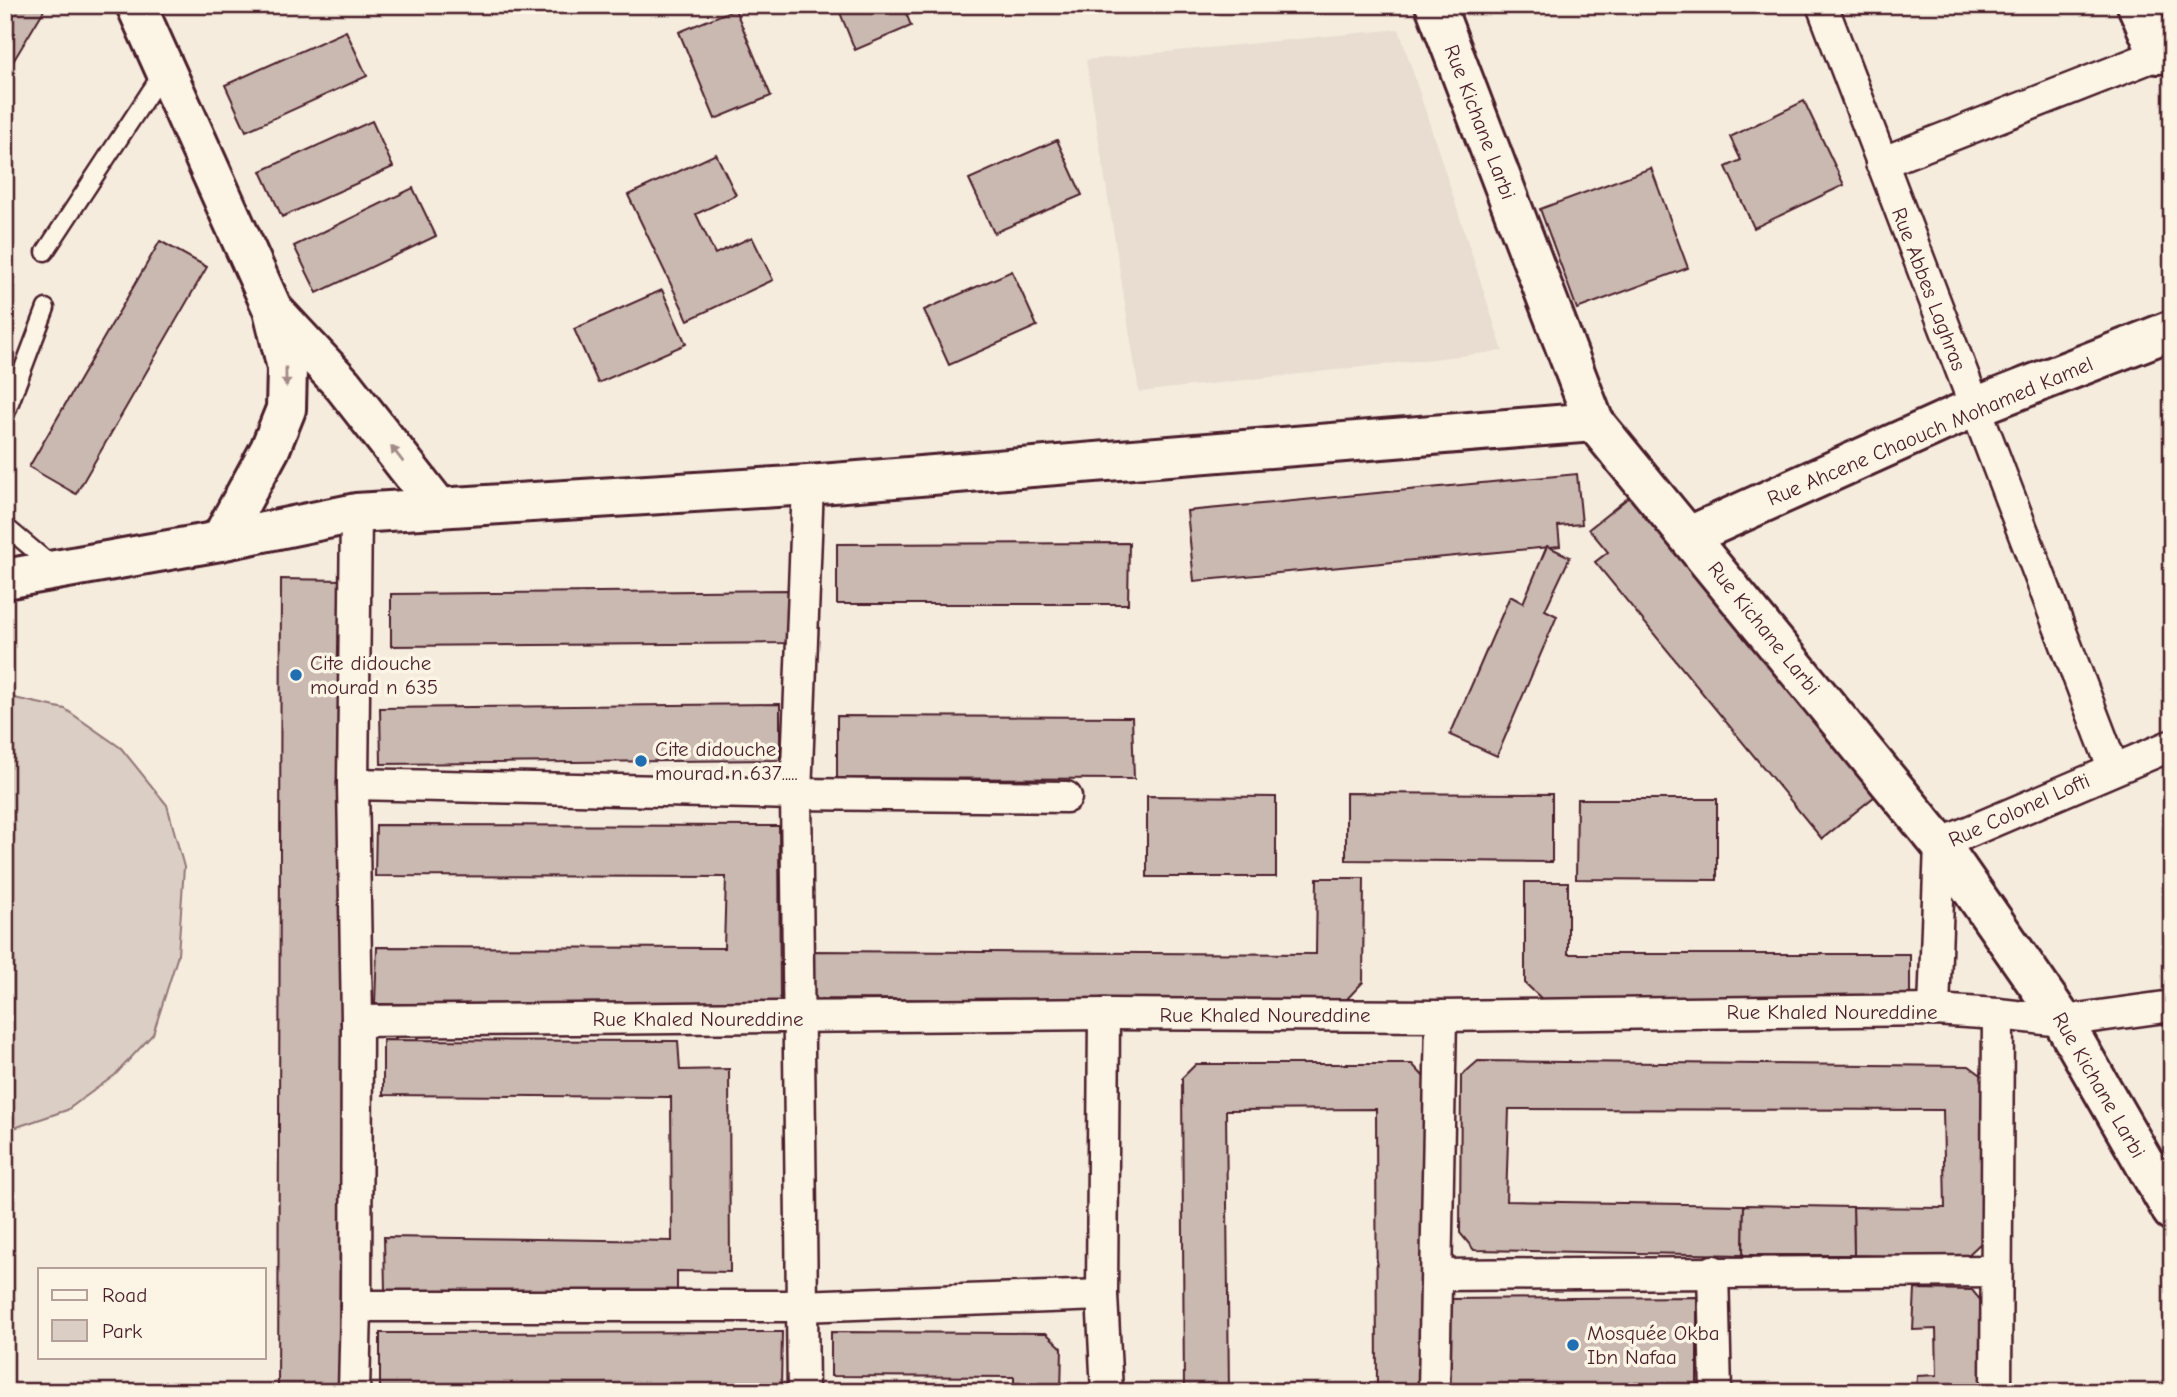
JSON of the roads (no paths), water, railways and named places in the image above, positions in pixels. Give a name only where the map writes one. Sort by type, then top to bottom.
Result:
[{"type":"street","points":[[136,5],[273,310],[286,368],[286,409],[270,449],[220,541]]},
{"type":"street","name":"Rue Kichane Larbi","points":[[1435,5],[1594,422],[1940,844],[2063,1021],[2172,1212]]},
{"type":"street","name":"Rue Abbes Laghras","points":[[1822,5],[2113,768]]},
{"type":"street","points":[[1881,163],[2165,52],[2137,5]]},
{"type":"street","points":[[273,310],[344,385],[439,508]]},
{"type":"street","name":"Rue Ahcene Chaouch Mohamed Kamel","points":[[1689,536],[1975,407],[2172,330]]},
{"type":"street","points":[[5,579],[220,541],[356,513],[808,485],[1594,422]]},
{"type":"street","points":[[803,1392],[796,794],[808,485]]},
{"type":"street","points":[[354,1392],[356,1021],[353,784],[356,513]]},
{"type":"street","name":"Rue Colonel Lofti","points":[[1934,1010],[1940,844],[2172,745]]},
{"type":"street","points":[[353,784],[1066,797]]},
{"type":"street","name":"Rue Khaled Noureddine","points":[[356,1021],[1104,1014],[1441,1016],[1934,1010],[2063,1021],[2172,1006]]},
{"type":"street","points":[[1104,1014],[1102,1294],[1107,1392]]},
{"type":"street","points":[[1996,1392],[1998,1014]]},
{"type":"street","points":[[1434,1392],[1441,1016]]},
{"type":"street","points":[[1713,1271],[1716,1392]]},
{"type":"street","points":[[1437,1275],[1997,1271]]},
{"type":"street","points":[[356,1306],[800,1306],[1102,1294]]},
{"type":"lane","points":[[45,252],[165,69]]},
{"type":"lane","points":[[5,416],[46,308]]},
{"type":"lane","points":[[5,526],[58,570]]},
{"type":"place","name":"Cite didouche mourad n 635","points":[[296,675]]},
{"type":"place","name":"Cite didouche mourad n 637.....","points":[[641,761]]},
{"type":"place","name":"Mosquée Okba Ibn Nafaa","points":[[1573,1345]]}]
